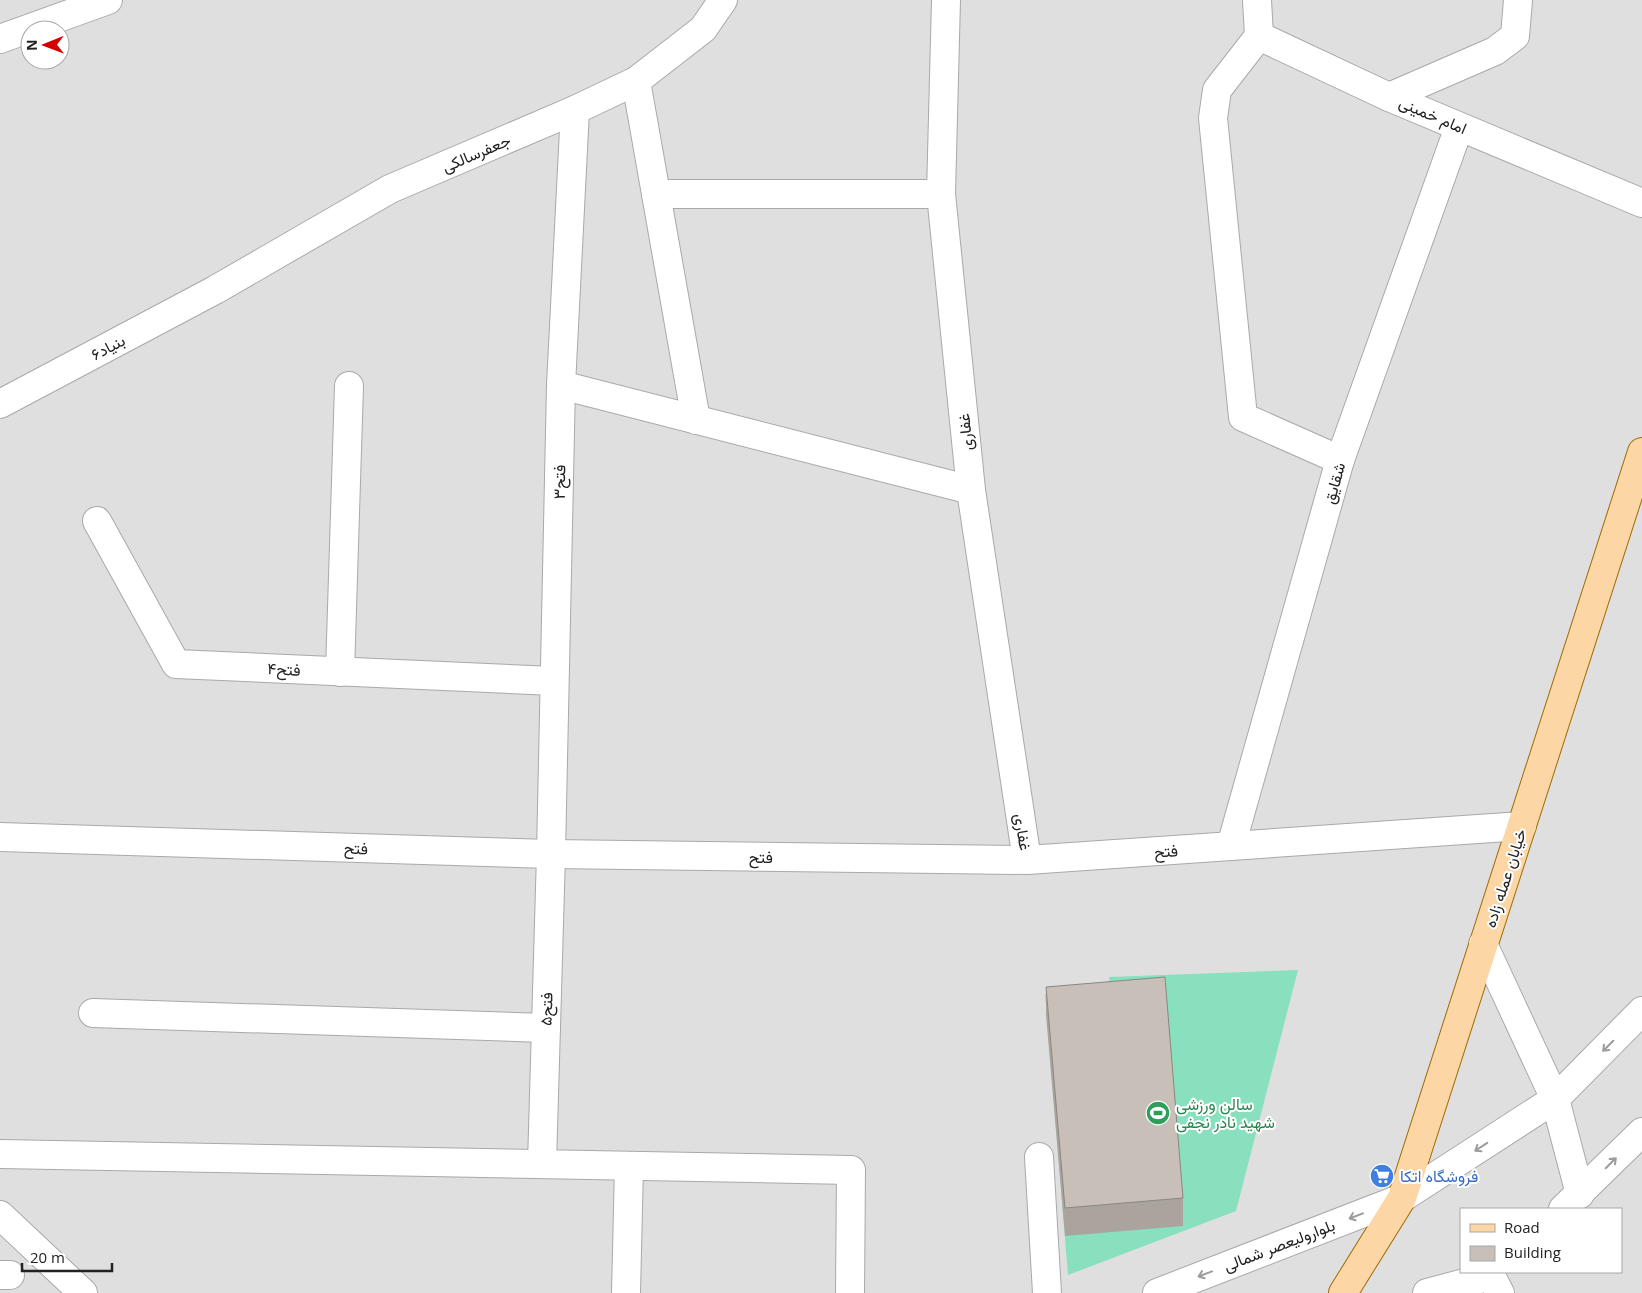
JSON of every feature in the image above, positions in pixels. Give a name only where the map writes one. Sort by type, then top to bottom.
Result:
[{"type":"main road","name":"خیابان عمله زاده","points":[[1343,1293],[1402,1198],[1642,452]]},
{"type":"street","name":"جعفرسالکی","points":[[215,290],[390,190],[575,110],[636,81],[703,29],[723,0]]},
{"type":"street","name":"غفاری","points":[[946,0],[941,194],[971,490],[1027,860]]},
{"type":"street","points":[[1257,0],[1259,36],[1217,90],[1213,118],[1243,417],[1340,460]]},
{"type":"street","points":[[1389,97],[1496,51],[1515,36],[1518,0]]},
{"type":"street","points":[[0,39],[105,1]]},
{"type":"street","name":"امام خمینی","points":[[1259,36],[1389,97],[1642,203]]},
{"type":"street","points":[[636,81],[696,420]]},
{"type":"street","name":"فتح۳","points":[[551,854],[561,385],[575,110]]},
{"type":"street","name":"شقایق","points":[[1231,846],[1340,460],[1459,127]]},
{"type":"street","points":[[656,194],[941,194]]},
{"type":"street","name":"بنیاد۶","points":[[0,404],[215,290]]},
{"type":"street","points":[[561,385],[971,490]]},
{"type":"street","points":[[340,672],[348,386]]},
{"type":"street","name":"فتح۴","points":[[98,521],[176,664],[554,681]]},
{"type":"street","name":"فتح","points":[[0,837],[551,854],[1027,860],[1522,826]]},
{"type":"street","name":"فتح۵","points":[[542,1164],[551,854]]},
{"type":"street","points":[[1484,944],[1555,1099],[1571,1202]]},
{"type":"street","name":"بلوارولیعصر شمالی","points":[[1156,1293],[1402,1198],[1555,1099],[1642,1011]]},
{"type":"street","points":[[93,1013],[546,1028]]},
{"type":"street","points":[[1571,1202],[1642,1132]]},
{"type":"street","points":[[0,1154],[850,1170],[850,1293]]},
{"type":"street","points":[[1039,1157],[1047,1293]]},
{"type":"street","points":[[626,1293],[629,1166]]},
{"type":"street","points":[[0,1215],[76,1290]]},
{"type":"street","points":[[1427,1293],[1490,1283]]},
{"type":"shaded area","points":[[0,0],[1642,0],[1642,1293],[0,1293]]},
{"type":"green space","name":"سالن ورزشی شهید نادر نجفی","points":[[1298,970],[1236,1211],[1068,1275],[1045,994],[1110,992],[1109,977]]},
{"type":"building","points":[[1165,977],[1183,1198],[1065,1208],[1046,987]]},
{"type":"place","name":"سالن ورزشی شهید نادر نجفی","points":[[1158,1113]]},
{"type":"place","name":"فروشگاه اتکا","points":[[1382,1176]]}]
